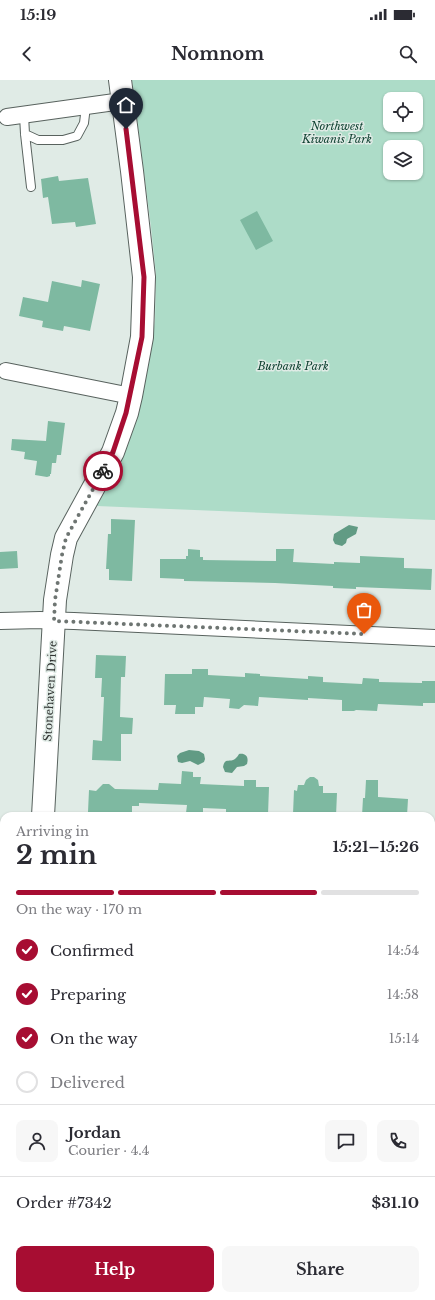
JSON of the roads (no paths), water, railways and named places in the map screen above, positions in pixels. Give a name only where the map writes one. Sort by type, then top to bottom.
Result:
[{"type":"street","points":[[7,117],[86,106],[121,91]]},
{"type":"street","name":"Stonehaven Drive","points":[[43,812],[55,600],[62,555],[66,538],[113,452],[131,396],[142,337],[144,277],[121,91]]},
{"type":"street","points":[[6,371],[131,396]]},
{"type":"street","points":[[0,621],[54,621],[435,638]]},
{"type":"lane","points":[[25,134],[38,140],[63,140],[77,136],[84,123],[86,106]]},
{"type":"lane","points":[[24,115],[31,187]]},
{"type":"park label","name":"Northwest Kiwanis Park","points":[[337,132]]},
{"type":"park label","name":"Burbank Park","points":[[293,366]]}]
